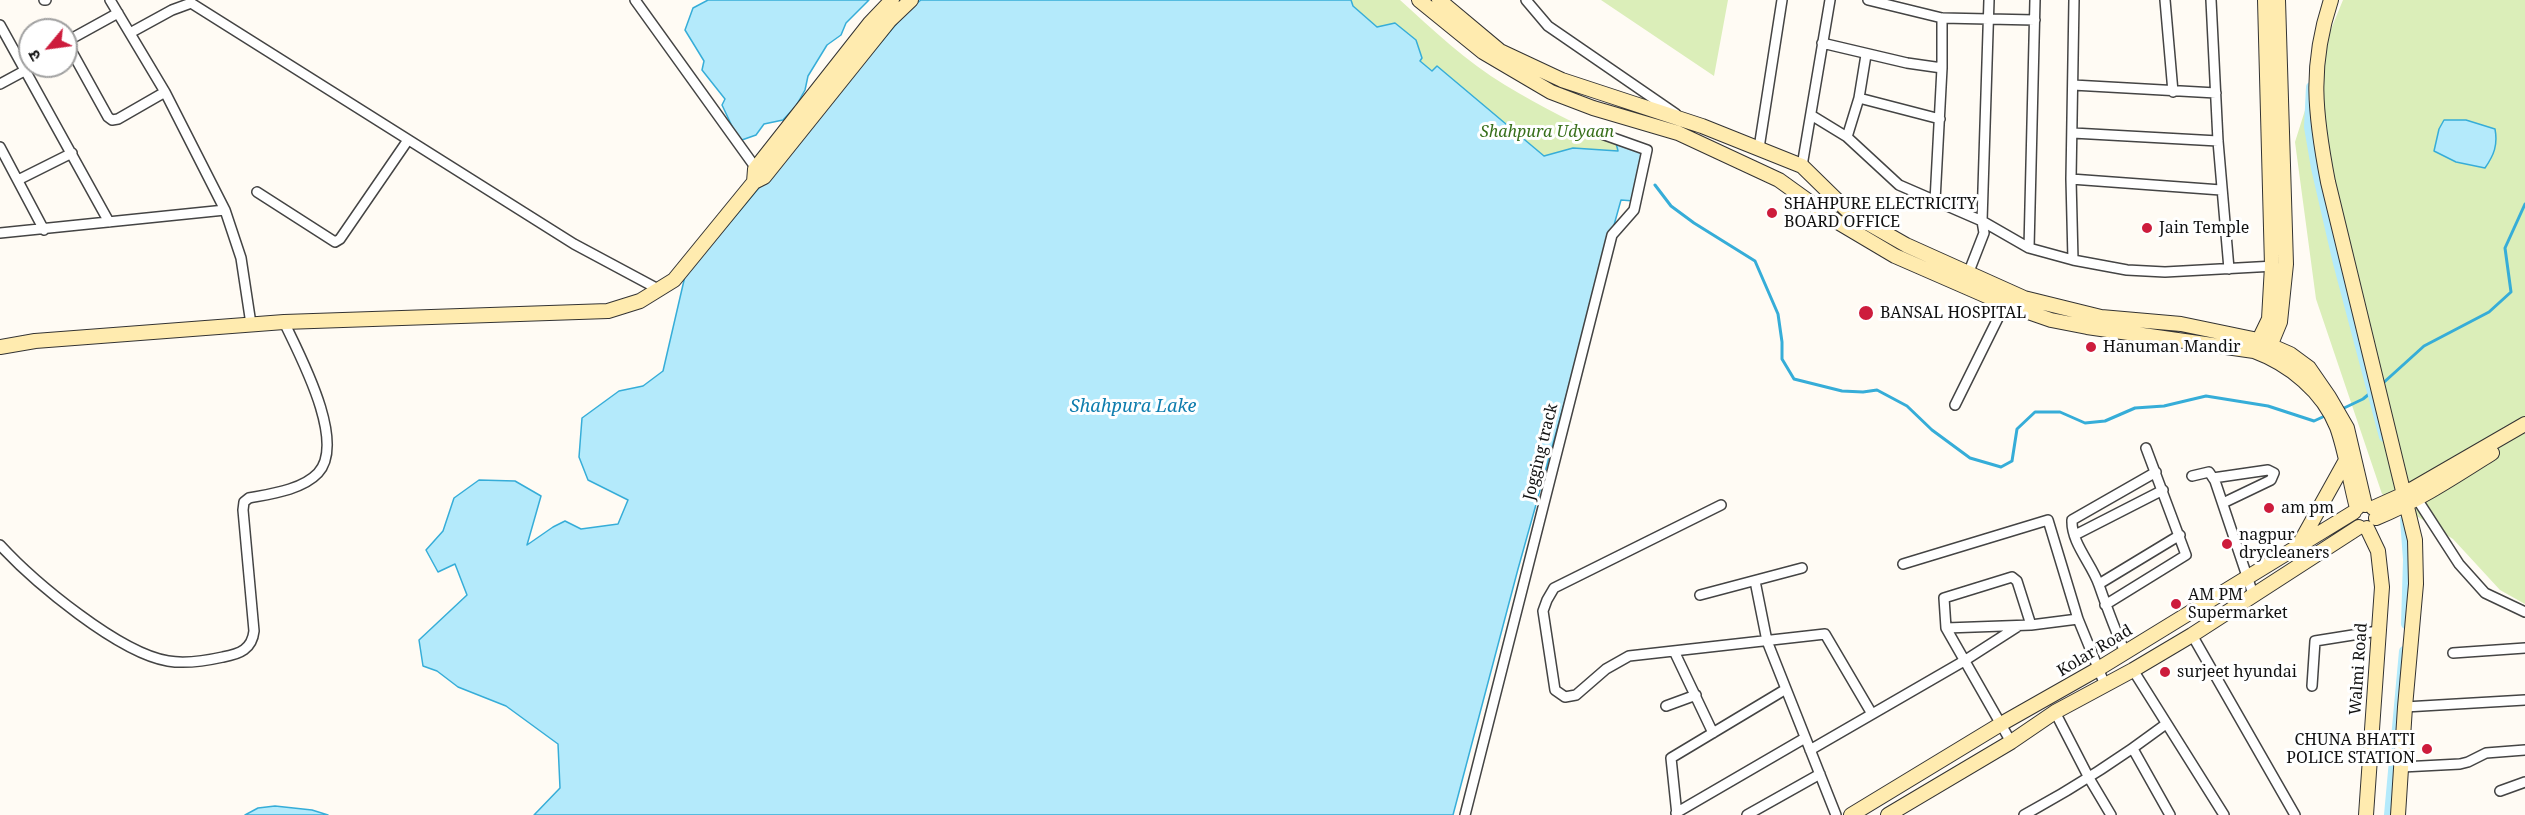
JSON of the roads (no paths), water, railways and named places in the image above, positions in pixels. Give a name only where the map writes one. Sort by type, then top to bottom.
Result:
[{"type":"street","points":[[110,0],[165,92],[225,210],[241,258],[251,324]]},
{"type":"street","points":[[635,0],[758,176]]},
{"type":"street","points":[[0,347],[35,341],[284,322],[608,311],[640,300],[674,280],[693,259],[758,176],[870,23],[892,0]]},
{"type":"street","points":[[758,176],[874,39],[911,0]]},
{"type":"street","points":[[1419,0],[1483,52],[1543,88],[1593,108],[1678,133],[1779,180],[1836,221],[1895,256],[2005,303],[2051,320],[2087,327],[2262,348]]},
{"type":"street","points":[[1439,0],[1500,51],[1562,80],[1688,122],[1802,166],[1850,213],[1906,245],[2024,298],[2101,317],[2181,324],[2262,348]]},
{"type":"street","points":[[1526,0],[1548,26],[1688,122]]},
{"type":"street","points":[[1759,148],[1782,0]]},
{"type":"street","points":[[1802,166],[1830,0]]},
{"type":"street","points":[[1870,0],[1942,18],[1989,21],[2035,20]]},
{"type":"street","points":[[1968,274],[1984,233],[1982,221],[1989,0]]},
{"type":"street","points":[[2029,248],[2035,0]]},
{"type":"street","points":[[2073,260],[2071,179],[2074,0]]},
{"type":"street","points":[[2165,0],[2173,92]]},
{"type":"street","points":[[2211,0],[2221,190],[2229,269]]},
{"type":"street","points":[[2265,0],[2279,265]]},
{"type":"street","points":[[2262,348],[2280,322],[2278,0]]},
{"type":"street","points":[[2331,0],[2320,41],[2315,76],[2317,126],[2328,182],[2415,540],[2416,584],[2398,815]]},
{"type":"street","points":[[130,33],[179,3],[192,2],[574,244],[658,289]]},
{"type":"street","points":[[118,13],[67,43],[108,117],[118,120],[165,92]]},
{"type":"street","points":[[1935,201],[1942,68],[1942,18]]},
{"type":"street","points":[[0,25],[18,56]]},
{"type":"street","points":[[1822,43],[1907,63],[1942,68]]},
{"type":"street","points":[[1847,137],[1859,98],[1866,54]]},
{"type":"street","points":[[0,84],[18,74]]},
{"type":"street","points":[[30,78],[109,222]]},
{"type":"street","points":[[2073,85],[2216,93]]},
{"type":"street","points":[[1859,98],[1940,119]]},
{"type":"street","points":[[1810,115],[1847,137],[1899,185],[1982,221],[2029,248],[2073,260],[2127,270],[2165,272],[2279,265]]},
{"type":"street","points":[[1678,133],[1688,122]]},
{"type":"street","points":[[2073,133],[2218,141]]},
{"type":"street","name":"Jogging track","points":[[1466,815],[1612,235],[1634,210],[1647,150],[1602,134]]},
{"type":"street","points":[[257,192],[335,242],[340,239],[408,140]]},
{"type":"street","points":[[0,147],[44,230]]},
{"type":"street","points":[[18,180],[72,153]]},
{"type":"street","points":[[2071,179],[2221,190]]},
{"type":"street","points":[[0,233],[225,210]]},
{"type":"street","points":[[1954,405],[2005,303]]},
{"type":"street","points":[[0,545],[50,591],[120,643],[166,661],[182,662],[211,660],[245,650],[252,644],[254,631],[244,502],[249,498],[298,486],[313,478],[323,467],[327,453],[321,404],[284,322]]},
{"type":"street","name":"Walmi Road","points":[[2262,348],[2301,376],[2325,399],[2370,510],[2354,520],[2363,528],[2378,551],[2382,587],[2366,815]]},
{"type":"street","name":"Kolar Road","points":[[2407,500],[2525,424]]},
{"type":"street","name":"Kolar Road","points":[[1851,815],[2001,724],[2098,669],[2299,544],[2370,510],[2407,500],[2444,485],[2506,444],[2525,435]]},
{"type":"street","points":[[2104,605],[2185,556],[2186,552],[2180,535],[2146,448]]},
{"type":"street","points":[[2299,544],[2347,453]]},
{"type":"street","points":[[2213,478],[2268,470],[2274,473],[2271,480],[2223,503]]},
{"type":"street","points":[[2156,472],[2074,517],[2072,523],[2075,535],[2099,584],[2104,605],[2133,670],[2223,815]]},
{"type":"street","points":[[2192,476],[2209,472],[2213,478],[2253,594]]},
{"type":"street","points":[[2075,535],[2163,490]]},
{"type":"street","points":[[2407,500],[2459,564],[2486,593],[2525,612]]},
{"type":"street","points":[[1721,505],[1554,588],[1543,611],[1555,690],[1565,697],[1576,694],[1606,669],[1629,656],[1825,634],[1872,714]]},
{"type":"street","name":"Kolar Road","points":[[1888,815],[1902,811],[2055,712],[2192,635],[2346,535],[2375,523],[2370,510]]},
{"type":"street","points":[[1903,564],[2048,520],[2078,619],[2105,685]]},
{"type":"street","points":[[2099,584],[2180,535]]},
{"type":"street","points":[[1700,595],[1802,568]]},
{"type":"street","points":[[2011,742],[1946,628],[1944,598],[2012,577],[2018,581],[2031,625]]},
{"type":"street","points":[[1755,581],[1767,641],[1836,815]]},
{"type":"street","points":[[1946,628],[2031,625],[2078,619]]},
{"type":"street","points":[[1810,750],[1964,661],[2019,625]]},
{"type":"street","points":[[2312,686],[2315,641],[2378,631]]},
{"type":"street","points":[[2192,635],[2295,815]]},
{"type":"street","points":[[2453,653],[2525,648]]},
{"type":"street","points":[[1674,651],[1713,733]]},
{"type":"street","points":[[1786,689],[1671,758],[1676,814],[1805,738]]},
{"type":"street","points":[[1666,706],[1696,695]]},
{"type":"street","points":[[2405,707],[2525,700]]},
{"type":"street","points":[[2055,712],[2111,815]]},
{"type":"street","points":[[2024,815],[2089,778],[2166,724]]},
{"type":"street","points":[[2133,748],[2170,815]]},
{"type":"street","points":[[2402,767],[2460,764],[2486,753],[2525,750]]},
{"type":"street","points":[[1747,815],[1820,774]]},
{"type":"street","points":[[2500,791],[2525,782]]},
{"type":"street","points":[[2043,805],[2049,815]]},
{"type":"water","points":[[708,0],[869,0],[846,23],[841,35],[827,45],[808,76],[805,90],[796,106],[783,120],[764,124],[756,135],[739,141],[722,105],[725,99],[702,70],[704,61],[685,30],[693,8]]},
{"type":"water","name":"Shahpura Lake","points":[[921,0],[1351,0],[1353,6],[1377,27],[1395,23],[1416,40],[1422,58],[1420,61],[1432,71],[1437,66],[1544,156],[1573,148],[1618,151],[1616,143],[1643,152],[1634,201],[1621,200],[1518,569],[1453,815],[534,815],[560,788],[558,744],[506,706],[458,687],[437,671],[423,666],[419,640],[467,595],[455,564],[438,572],[426,550],[443,531],[454,498],[479,480],[515,481],[541,496],[527,545],[565,521],[581,529],[618,524],[628,500],[588,480],[579,457],[582,418],[619,391],[643,386],[663,371],[685,276],[908,10]]},
{"type":"water","points":[[2444,120],[2466,120],[2495,129],[2494,150],[2485,168],[2456,162],[2434,151],[2439,129]]},
{"type":"water","points":[[275,806],[312,810],[328,815],[245,815],[258,808]]},
{"type":"waterway","points":[[2311,87],[2309,127],[2316,168],[2338,263],[2384,437]]},
{"type":"waterway","points":[[1655,185],[1671,206],[1755,261],[1778,314],[1782,359],[1794,379],[1842,391],[1877,390],[1907,406],[1932,430],[1970,458],[2001,467],[2012,461],[2017,429],[2035,412],[2060,412],[2085,423],[2105,421],[2135,408],[2164,406],[2206,396],[2268,406],[2314,421],[2327,415]]},
{"type":"waterway","points":[[2382,384],[2424,346],[2489,312],[2511,292],[2505,248],[2525,204]]},
{"type":"waterway","points":[[2342,409],[2363,399],[2374,390]]},
{"type":"waterway","points":[[2405,519],[2408,560],[2406,624]]},
{"type":"waterway","points":[[2389,815],[2404,651]]},
{"type":"place","name":"SHAHPURE ELECTRICITY BOARD OFFICE","points":[[1772,213]]},
{"type":"place","name":"Jain Temple","points":[[2147,228]]},
{"type":"place","name":"BANSAL HOSPITAL","points":[[1866,313]]},
{"type":"place","name":"Hanuman Mandir","points":[[2091,347]]},
{"type":"place","name":"am pm","points":[[2269,508]]},
{"type":"place","name":"nagpur drycleaners","points":[[2227,544]]},
{"type":"place","name":"AM PM Supermarket","points":[[2176,604]]},
{"type":"place","name":"surjeet hyundai","points":[[2165,672]]},
{"type":"place","name":"CHUNA BHATTI POLICE STATION","points":[[2427,749]]},
{"type":"park label","name":"Shahpura Udyaan","points":[[1547,132]]}]
